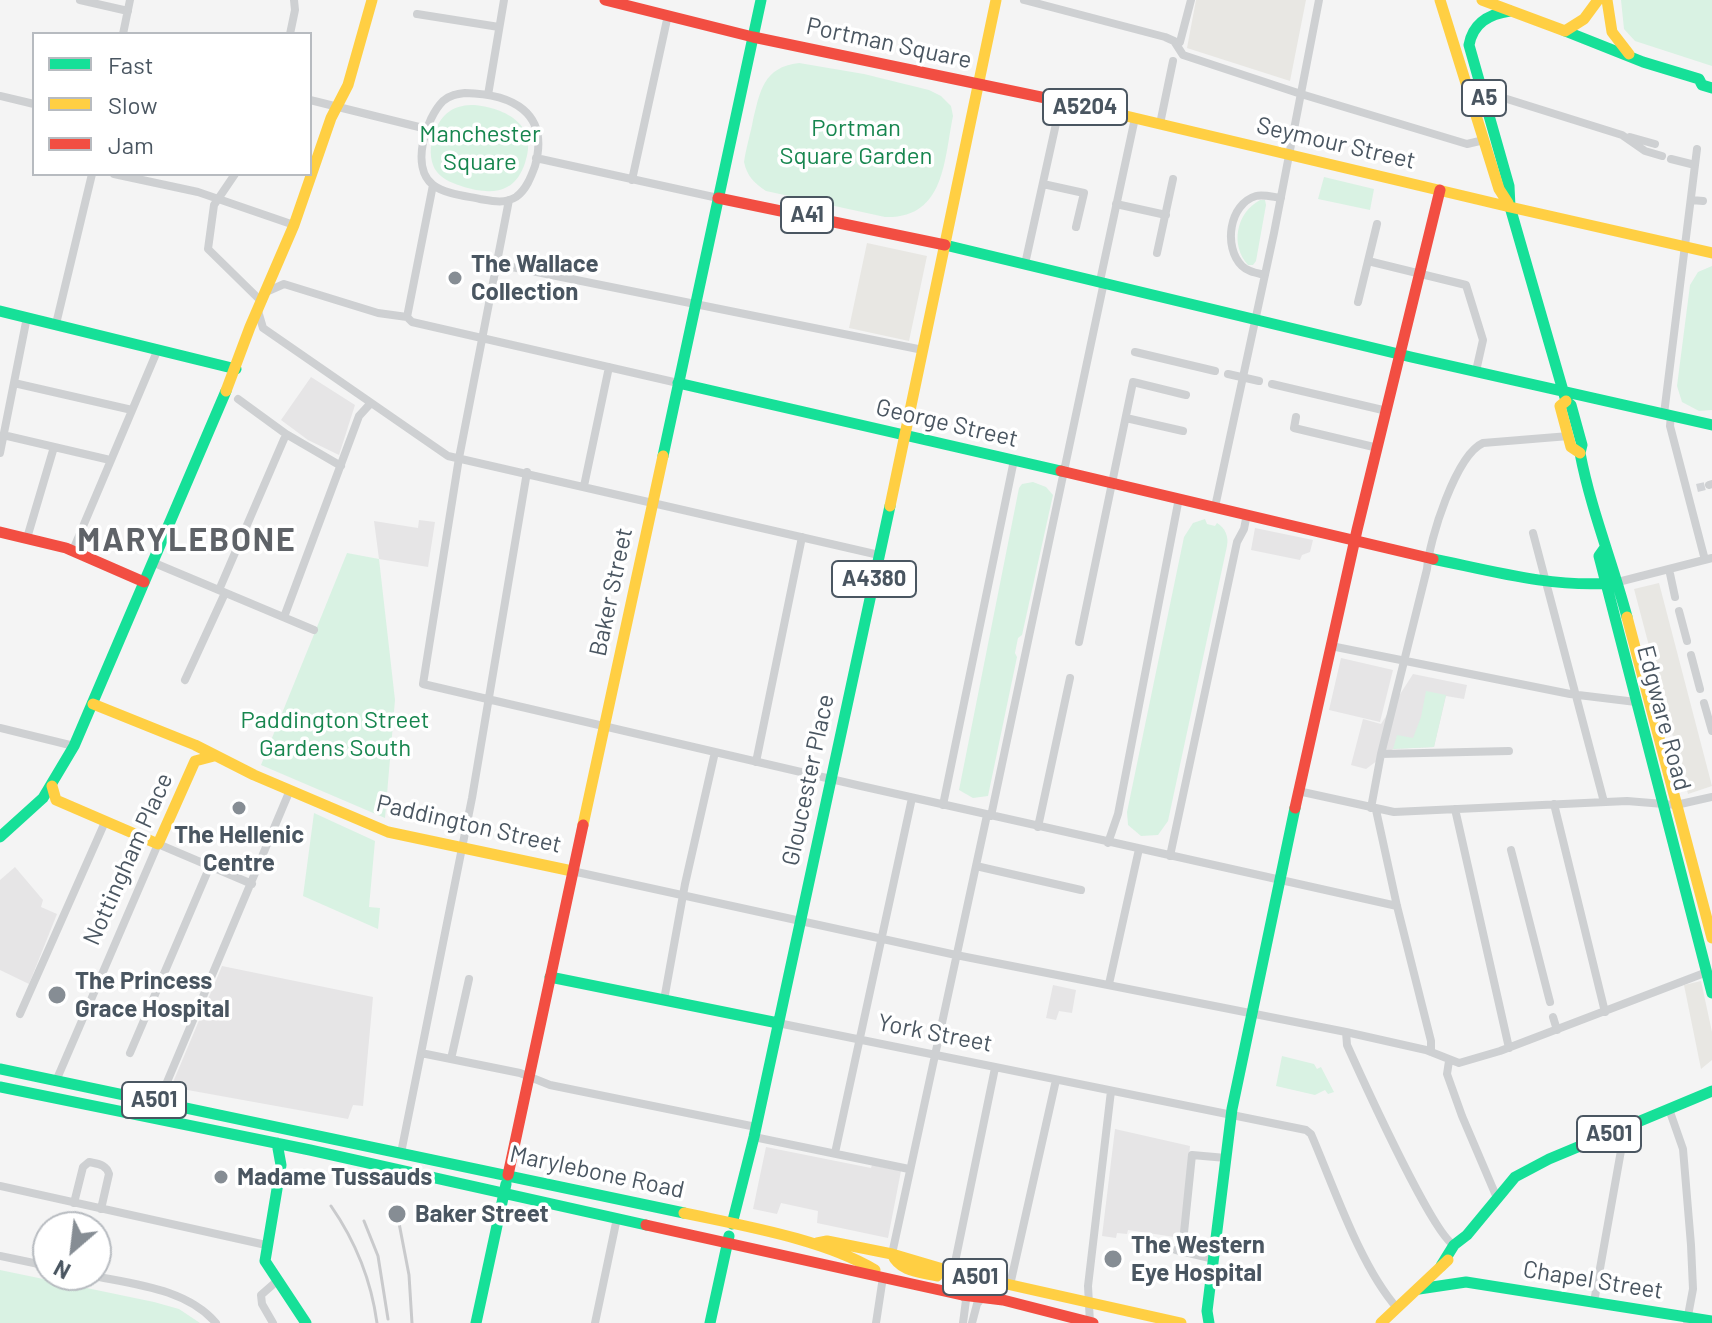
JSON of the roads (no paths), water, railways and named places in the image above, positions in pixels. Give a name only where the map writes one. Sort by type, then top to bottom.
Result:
[{"type":"main road","points":[[312,173],[331,118],[348,85],[372,0]]},
{"type":"main road","name":"A5204","points":[[605,0],[753,37]]},
{"type":"main road","points":[[718,198],[761,0]]},
{"type":"main road","name":"A4380","points":[[978,83],[996,0]]},
{"type":"main road","name":"Edgware Road","points":[[1440,0],[1499,189],[1510,207]]},
{"type":"main road","points":[[1482,0],[1631,57],[1699,79],[1702,85],[1712,88]]},
{"type":"main road","points":[[1565,31],[1584,19],[1598,0]]},
{"type":"main road","points":[[1607,0],[1613,36],[1631,57]]},
{"type":"main road","name":"Edgware Road","points":[[1510,11],[1496,13],[1483,21],[1473,31],[1469,45],[1509,186],[1510,207],[1564,396],[1571,405],[1582,445],[1580,453],[1604,549],[1599,556],[1612,583],[1712,938]]},
{"type":"main road","name":"Portman Square","points":[[753,37],[978,83],[945,245]]},
{"type":"main road","points":[[1699,79],[1704,74],[1712,75]]},
{"type":"main road","name":"Seymour Street","points":[[978,83],[1712,253]]},
{"type":"main road","points":[[0,837],[52,786],[74,746],[236,369],[311,176]]},
{"type":"main road","points":[[1209,1323],[1207,1315],[1231,1115],[1251,1012],[1355,539],[1440,190]]},
{"type":"main road","name":"A41","points":[[718,198],[945,245]]},
{"type":"main road","name":"Baker Street","points":[[476,1323],[718,198]]},
{"type":"main road","points":[[945,245],[1476,371],[1564,396],[1712,425]]},
{"type":"main road","name":"Gloucester Place","points":[[710,1323],[755,1132],[945,245]]},
{"type":"main road","points":[[0,311],[236,369]]},
{"type":"main road","name":"George Street","points":[[678,383],[1428,558],[1546,582],[1581,585],[1612,583]]},
{"type":"main road","name":"Edgware Road","points":[[1564,396],[1560,406],[1571,447],[1580,453]]},
{"type":"main road","points":[[0,532],[73,550],[144,582]]},
{"type":"main road","name":"Edgware Road","points":[[1612,583],[1636,702],[1712,993]]},
{"type":"main road","name":"Paddington Street","points":[[91,708],[187,743],[388,832],[572,871]]},
{"type":"main road","points":[[187,743],[195,761]]},
{"type":"main road","name":"Nottingham Place","points":[[158,844],[195,761],[214,756]]},
{"type":"main road","points":[[52,786],[56,800]]},
{"type":"main road","points":[[35,806],[56,800],[158,844]]},
{"type":"main road","name":"York Street","points":[[550,977],[778,1023]]},
{"type":"main road","name":"Marylebone Road","points":[[0,1069],[769,1231],[809,1245],[827,1241],[892,1254],[953,1272],[1181,1323]]},
{"type":"main road","name":"Marylebone Road","points":[[0,1087],[277,1143],[962,1295],[1003,1300],[1091,1323]]},
{"type":"main road","name":"A501","points":[[1381,1323],[1454,1254],[1515,1177],[1536,1165],[1712,1091]]},
{"type":"main road","points":[[277,1143],[281,1165],[266,1245],[266,1264],[306,1323]]},
{"type":"main road","name":"A501","points":[[1441,1266],[1454,1245],[1467,1235]]},
{"type":"main road","points":[[809,1245],[865,1262],[883,1277]]},
{"type":"main road","points":[[892,1254],[893,1261],[902,1267],[983,1286],[1003,1300]]},
{"type":"main road","name":"Chapel Street","points":[[1419,1289],[1466,1282],[1687,1320],[1712,1321]]},
{"type":"street","points":[[80,0],[128,11]]},
{"type":"street","points":[[123,32],[130,0]]},
{"type":"street","points":[[290,32],[294,0]]},
{"type":"street","points":[[488,95],[504,0]]},
{"type":"street","points":[[1024,0],[1165,37],[1172,40],[1183,55],[1301,94],[1467,144],[1484,140]]},
{"type":"street","points":[[1180,42],[1191,0]]},
{"type":"street","points":[[1215,507],[1281,198],[1319,0]]},
{"type":"street","points":[[417,14],[499,27]]},
{"type":"street","points":[[632,180],[668,15]]},
{"type":"street","points":[[1161,119],[1173,61]]},
{"type":"street","points":[[453,95],[488,95],[507,100],[528,112],[536,124],[538,145],[528,184],[509,200],[493,201],[472,198],[433,185],[424,171],[422,157],[427,129],[434,113],[444,100],[453,95]]},
{"type":"street","points":[[0,96],[32,104]]},
{"type":"street","points":[[1507,99],[1655,144]]},
{"type":"street","points":[[312,101],[427,129]]},
{"type":"street","points":[[1025,264],[1061,101]]},
{"type":"street","points":[[892,1254],[1064,472],[1135,118]]},
{"type":"street","points":[[1622,135],[1645,151],[1695,165]]},
{"type":"street","points":[[1612,583],[1709,559],[1692,489],[1667,415],[1697,149]]},
{"type":"street","points":[[536,158],[718,198]]},
{"type":"street","points":[[56,324],[92,176]]},
{"type":"street","points":[[123,176],[217,198],[294,225]]},
{"type":"street","points":[[234,176],[217,198],[208,249],[262,301],[263,328]]},
{"type":"street","points":[[1157,253],[1173,179]]},
{"type":"street","points":[[1043,184],[1084,193],[1076,227]]},
{"type":"street","points":[[407,317],[433,185]]},
{"type":"street","points":[[1265,275],[1248,271],[1241,265],[1232,248],[1231,228],[1238,211],[1251,198],[1258,195],[1281,198]]},
{"type":"street","points":[[509,200],[459,458],[423,684],[1108,843],[1397,906]]},
{"type":"street","points":[[1691,200],[1703,201]]},
{"type":"street","points":[[1116,204],[1166,215]]},
{"type":"street","points":[[1358,302],[1377,224]]},
{"type":"street","points":[[1368,261],[1466,285],[1483,340],[1476,371]]},
{"type":"street","points":[[497,264],[923,350]]},
{"type":"street","points":[[262,301],[284,284],[277,267]]},
{"type":"street","name":"George Street","points":[[284,284],[378,313],[407,317],[412,322],[678,383]]},
{"type":"street","points":[[0,453],[27,317]]},
{"type":"street","points":[[249,334],[263,328]]},
{"type":"street","points":[[263,328],[438,450],[459,458],[879,555]]},
{"type":"street","points":[[73,550],[158,349]]},
{"type":"street","points":[[1135,352],[1215,371]]},
{"type":"street","points":[[584,486],[609,367]]},
{"type":"street","points":[[1228,374],[1259,381]]},
{"type":"street","points":[[1079,642],[1133,382],[1186,395]]},
{"type":"street","points":[[14,383],[132,410]]},
{"type":"street","points":[[1272,384],[1387,411]]},
{"type":"street","points":[[238,399],[285,436],[341,466]]},
{"type":"street","points":[[284,617],[359,416],[370,404]]},
{"type":"street","points":[[1296,417],[1294,428],[1378,448]]},
{"type":"street","points":[[1126,418],[1183,431]]},
{"type":"street","points":[[3,435],[110,460]]},
{"type":"street","points":[[185,680],[285,436]]},
{"type":"street","points":[[1431,1052],[1431,1041],[1374,809],[1381,754],[1428,558],[1444,505],[1464,464],[1478,445],[1569,436]]},
{"type":"street","points":[[27,538],[54,447]]},
{"type":"street","points":[[943,805],[1014,460]]},
{"type":"street","points":[[401,1153],[461,848],[527,472]]},
{"type":"street","points":[[1108,843],[1118,814],[1179,498]]},
{"type":"street","points":[[1170,856],[1237,542],[1247,514]]},
{"type":"street","points":[[1533,533],[1604,802]]},
{"type":"street","points":[[756,762],[802,537]]},
{"type":"street","points":[[152,562],[314,630]]},
{"type":"street","points":[[1669,569],[1675,597]]},
{"type":"street","points":[[1679,611],[1687,641]]},
{"type":"street","points":[[1331,646],[1577,696],[1636,702]]},
{"type":"street","points":[[1691,655],[1700,689]]},
{"type":"street","points":[[1038,827],[1070,678]]},
{"type":"street","points":[[1704,703],[1712,731]]},
{"type":"street","points":[[0,728],[74,746]]},
{"type":"street","points":[[1381,754],[1509,751]]},
{"type":"street","points":[[664,1000],[683,894],[715,752]]},
{"type":"street","points":[[159,1101],[290,790]]},
{"type":"street","points":[[1298,791],[1394,812],[1604,802],[1676,805],[1712,797]]},
{"type":"street","points":[[835,1153],[912,798]]},
{"type":"street","points":[[1557,804],[1605,1012]]},
{"type":"street","points":[[1455,809],[1509,1048]]},
{"type":"street","points":[[20,1014],[105,822]]},
{"type":"street","points":[[158,844],[252,884]]},
{"type":"street","name":"Nottingham Place","points":[[56,1081],[158,844]]},
{"type":"street","points":[[1109,984],[1139,849]]},
{"type":"street","points":[[1511,850],[1550,1002]]},
{"type":"street","points":[[130,1053],[210,866]]},
{"type":"street","points":[[976,866],[1081,890]]},
{"type":"street","points":[[572,871],[956,955],[1346,1032],[1431,1052],[1459,1063],[1509,1048],[1707,972]]},
{"type":"street","points":[[451,1059],[469,979]]},
{"type":"street","points":[[1553,1017],[1557,1030]]},
{"type":"street","name":"York Street","points":[[778,1023],[1306,1130],[1311,1134],[1383,1293],[1398,1309]]},
{"type":"street","points":[[1346,1032],[1347,1045],[1425,1205],[1447,1241],[1454,1245]]},
{"type":"street","points":[[421,1053],[520,1073],[550,1085],[909,1169]]},
{"type":"street","points":[[1449,1061],[1447,1074],[1497,1198]]},
{"type":"street","points":[[953,1272],[995,1068]]},
{"type":"street","points":[[1010,1285],[1056,1080]]},
{"type":"street","points":[[1091,1323],[1088,1286],[1111,1091]]},
{"type":"street","points":[[1669,1109],[1683,1149],[1693,1289],[1687,1320]]},
{"type":"street","points":[[1594,1302],[1622,1145],[1617,1130]]},
{"type":"street","points":[[1214,1259],[1179,1251],[1192,1155],[1226,1158]]},
{"type":"street","points":[[74,1203],[83,1167],[89,1162],[99,1164],[109,1174],[101,1209]]},
{"type":"street","points":[[0,1186],[266,1245]]},
{"type":"street","points":[[595,1323],[617,1218]]},
{"type":"street","points":[[0,1256],[32,1263]]},
{"type":"street","name":"Chapel Street","points":[[1441,1266],[1453,1278],[1466,1282]]},
{"type":"street","points":[[876,1323],[883,1277]]},
{"type":"street","points":[[112,1280],[175,1295],[199,1307],[216,1323]]},
{"type":"street","points":[[273,1323],[262,1304],[261,1295],[277,1281]]},
{"type":"street","points":[[962,1295],[966,1300],[963,1323]]},
{"type":"street","points":[[972,1323],[977,1304],[982,1298]]},
{"type":"tunnel","points":[[1697,488],[1709,485]]},
{"type":"railway","points":[[331,1206],[361,1262],[377,1323]]},
{"type":"railway","points":[[364,1221],[378,1256],[388,1319]]},
{"type":"railway","points":[[399,1223],[409,1275],[412,1323]]},
{"type":"place","name":"The Wallace Collection","points":[[455,278]]},
{"type":"place","name":"The Hellenic Centre","points":[[239,808]]},
{"type":"place","name":"The Princess Grace Hospital","points":[[57,995]]},
{"type":"place","name":"Madame Tussauds","points":[[221,1177]]},
{"type":"place","name":"Baker Street","points":[[397,1214]]},
{"type":"place","name":"The Western Eye Hospital","points":[[1113,1259]]},
{"type":"district","name":"MARYLEBONE","points":[[187,540]]},
{"type":"park label","name":"Portman Square Garden","points":[[856,142]]},
{"type":"park label","name":"Manchester Square","points":[[480,148]]},
{"type":"park label","name":"Paddington Street Gardens South","points":[[335,734]]}]
